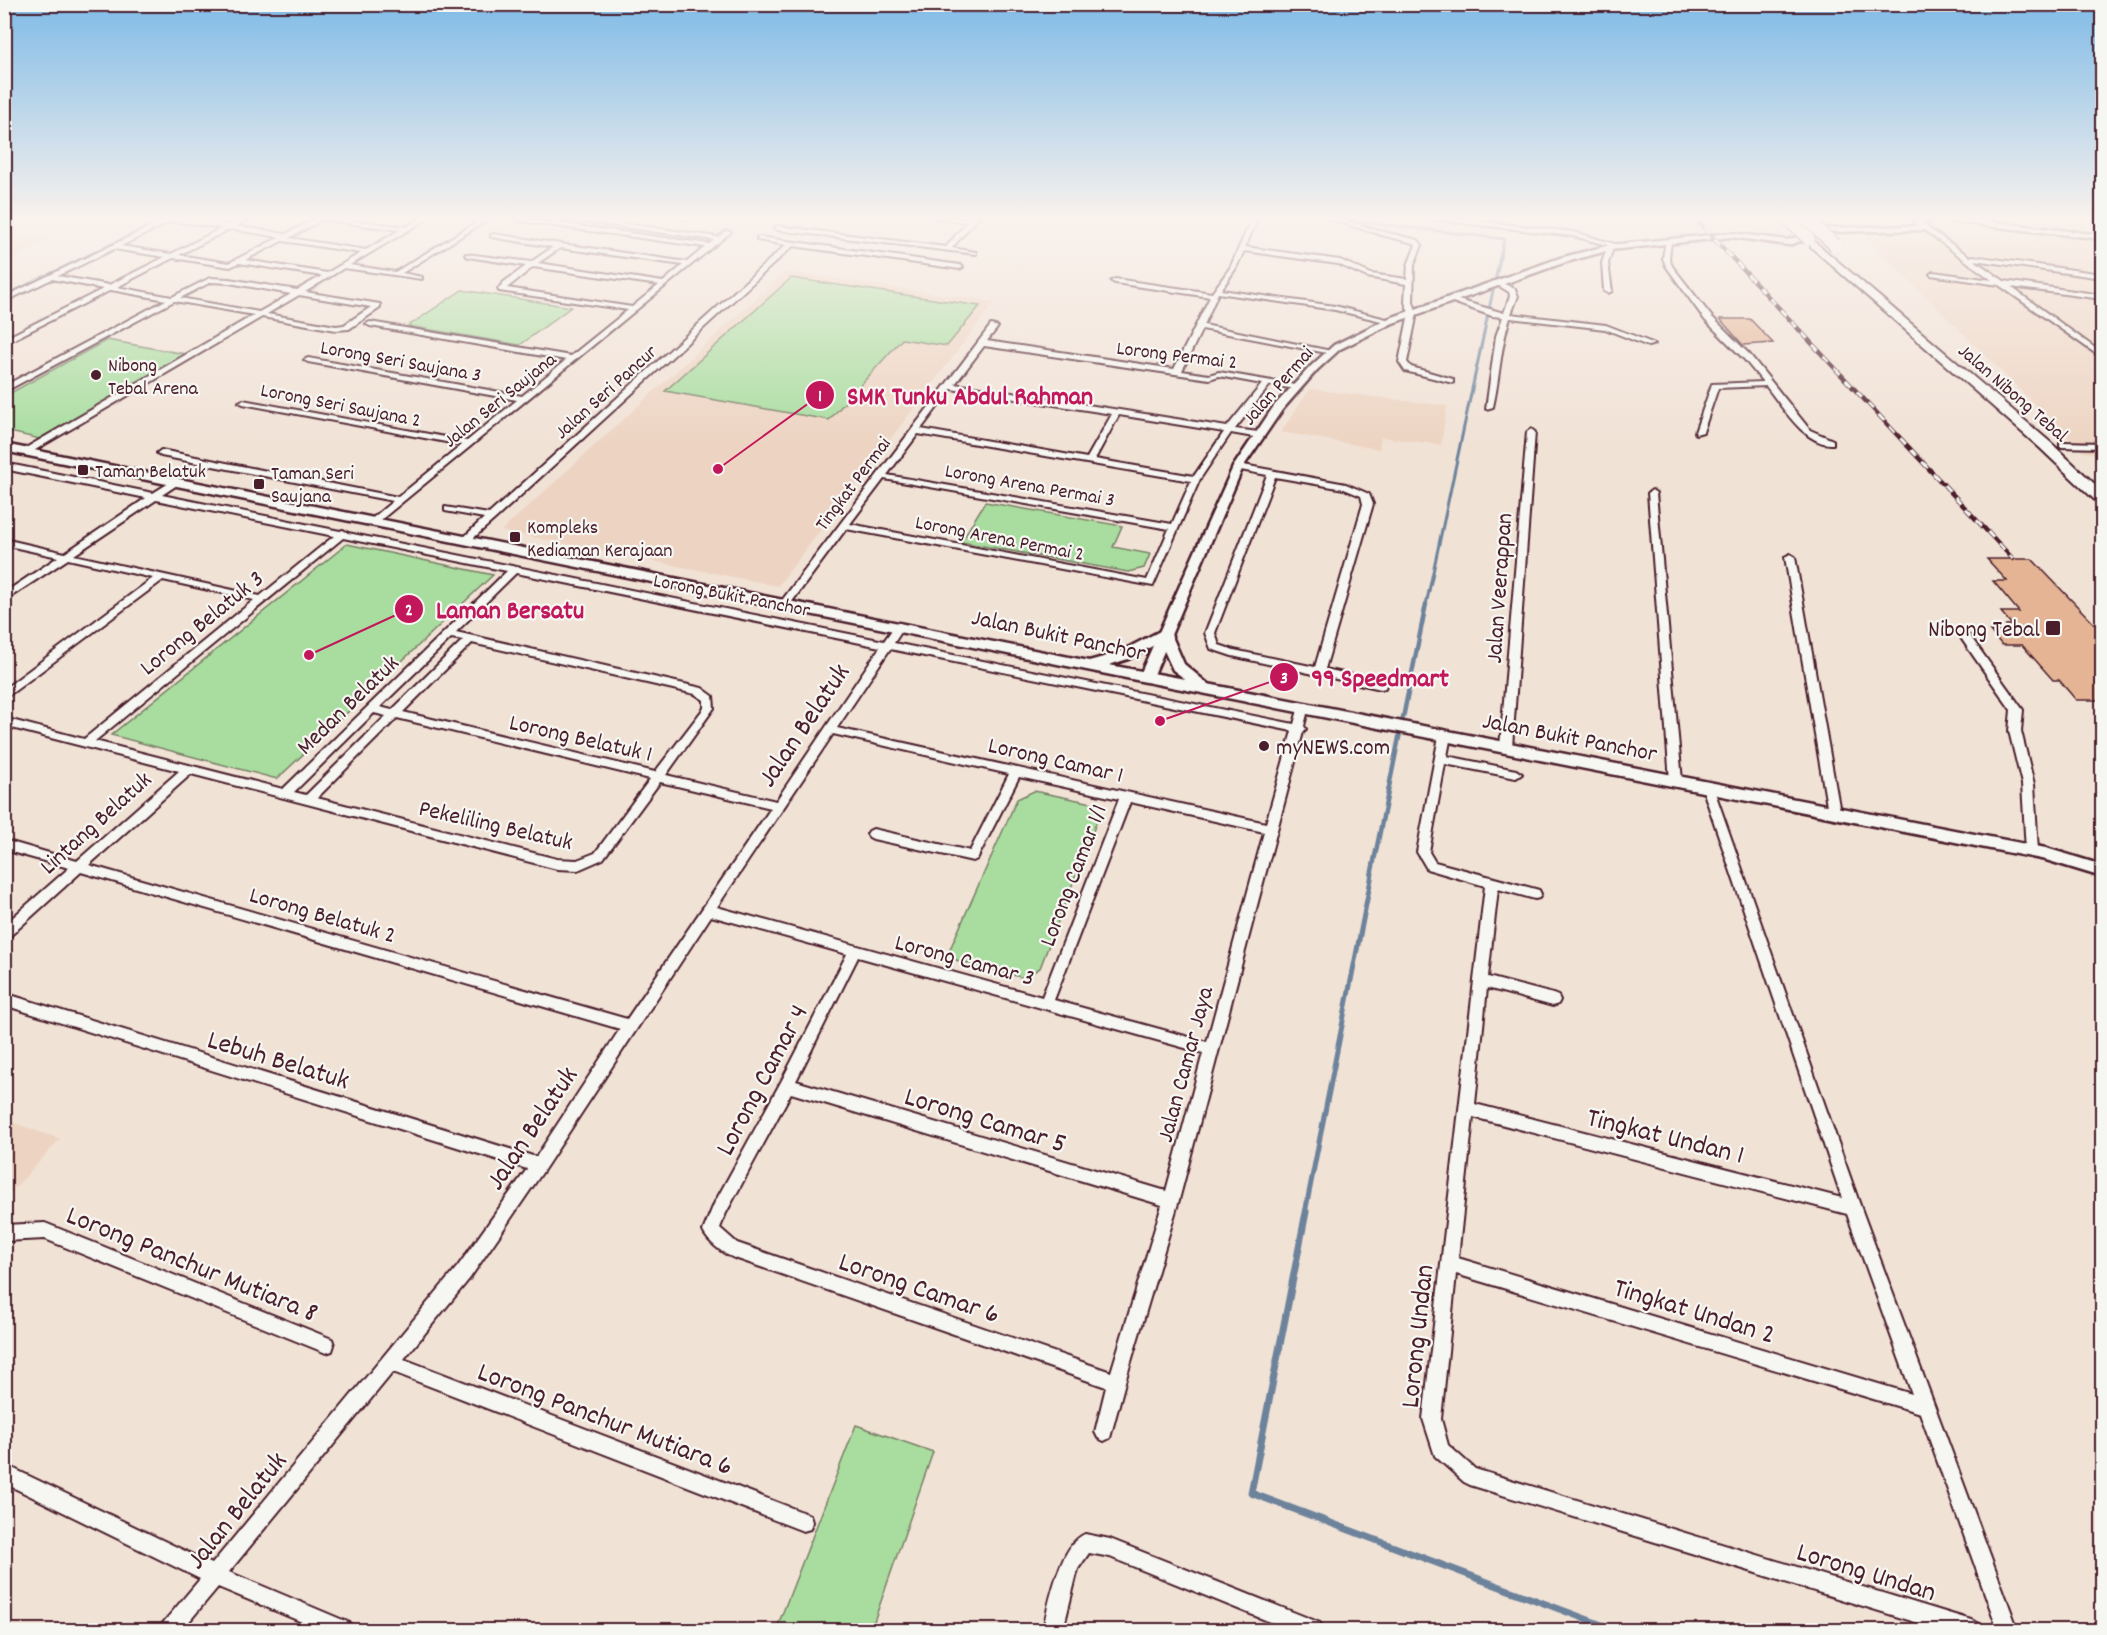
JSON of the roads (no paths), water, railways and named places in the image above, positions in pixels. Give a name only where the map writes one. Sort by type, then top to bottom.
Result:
[{"type":"highway","name":"Jalan Nibong Tebal","points":[[1870,292],[2046,445],[2103,499]]},
{"type":"highway","name":"Jalan Nibong Tebal","points":[[1889,292],[2103,482]]},
{"type":"main road","name":"Jalan Bukit Panchor","points":[[4,447],[467,539],[783,605],[900,626],[1089,666],[1304,706],[2032,851],[2103,871]]},
{"type":"main road","points":[[1089,666],[1123,656],[1164,634],[1178,667],[1207,688]]},
{"type":"street","points":[[4,300],[19,292]]},
{"type":"street","points":[[4,342],[102,292]]},
{"type":"street","points":[[131,292],[336,328],[346,327],[376,308],[375,305],[300,292]]},
{"type":"street","points":[[4,390],[185,292]]},
{"type":"street","points":[[27,452],[298,292]]},
{"type":"street","points":[[529,292],[634,309]]},
{"type":"street","name":"Jalan Seri Saujana","points":[[374,521],[655,292]]},
{"type":"street","name":"Jalan Seri Pancur","points":[[467,539],[738,292]]},
{"type":"street","points":[[1209,292],[1335,308],[1390,321]]},
{"type":"street","points":[[1409,292],[1409,302],[1413,313],[1403,362],[1408,369],[1450,381]]},
{"type":"street","name":"Jalan Permai","points":[[1146,677],[1238,467],[1278,408],[1332,352],[1390,321],[1471,292]]},
{"type":"street","points":[[1489,407],[1500,336],[1514,296],[1513,292]]},
{"type":"street","points":[[1689,292],[1708,318],[1748,357],[1807,432],[1830,442]]},
{"type":"street","points":[[2016,292],[2103,356]]},
{"type":"street","points":[[2068,292],[2103,297]]},
{"type":"street","points":[[1177,372],[1215,293]]},
{"type":"street","points":[[1450,300],[1495,315],[1508,314],[1606,327],[1652,344]]},
{"type":"street","points":[[370,324],[574,359]]},
{"type":"street","name":"Tingkat Permai","points":[[783,605],[994,327]]},
{"type":"street","points":[[1199,327],[1332,352]]},
{"type":"street","name":"Lorong Permai 2","points":[[982,343],[1209,377],[1218,374],[1296,387]]},
{"type":"street","name":"Lorong Seri Saujana 3","points":[[308,360],[525,399]]},
{"type":"street","points":[[1174,527],[1196,479],[1230,429],[1268,382]]},
{"type":"street","points":[[1699,432],[1715,386],[1768,384]]},
{"type":"street","points":[[949,386],[1259,435]]},
{"type":"street","name":"Lorong Seri Saujana 2","points":[[243,402],[469,444]]},
{"type":"street","points":[[1090,461],[1117,411]]},
{"type":"street","points":[[915,431],[1196,479]]},
{"type":"street","name":"Jalan Veerappan","points":[[1506,747],[1531,432]]},
{"type":"street","points":[[2062,445],[2103,446]]},
{"type":"street","points":[[161,453],[402,500]]},
{"type":"street","name":"Lorong Bukit Panchor","points":[[4,466],[888,644]]},
{"type":"street","points":[[1238,467],[1346,487],[1365,494],[1368,504],[1319,671]]},
{"type":"street","points":[[1272,474],[1210,633],[1215,646],[1232,653],[1381,685]]},
{"type":"street","name":"Lorong Arena Permai 3","points":[[880,476],[1174,527]]},
{"type":"street","points":[[4,598],[177,482]]},
{"type":"street","points":[[1652,493],[1676,781]]},
{"type":"street","points":[[448,508],[492,517]]},
{"type":"street","name":"Lorong Arena Permai 2","points":[[843,526],[1150,584],[1174,527]]},
{"type":"street","name":"Lorong Belatuk 3","points":[[86,743],[343,534]]},
{"type":"street","points":[[4,542],[262,599]]},
{"type":"street","points":[[1790,557],[1834,812]]},
{"type":"street","name":"Medan Belatuk","points":[[285,794],[515,568]]},
{"type":"street","points":[[4,695],[161,577]]},
{"type":"street","name":"Jalan Belatuk","points":[[170,1630],[464,1272],[900,626]]},
{"type":"street","name":"Pekeliling Belatuk","points":[[4,722],[557,864],[578,865],[599,856],[709,708],[709,699],[698,691],[448,634]]},
{"type":"street","points":[[1966,638],[2017,710],[2015,731],[2028,784],[2032,851]]},
{"type":"street","name":"Medan Belatuk","points":[[308,800],[470,639]]},
{"type":"street","name":"Jalan Bukit Panchor","points":[[888,644],[1300,729]]},
{"type":"street","name":"Jalan Camar Jaya","points":[[1104,1432],[1116,1382],[1171,1200],[1210,1049],[1300,729],[1304,706]]},
{"type":"street","name":"Lorong Belatuk 1","points":[[373,709],[779,806]]},
{"type":"street","name":"Lorong Camar 1","points":[[831,730],[1272,829]]},
{"type":"street","points":[[1446,736],[1423,852],[1431,866],[1535,894]]},
{"type":"street","points":[[1441,759],[1516,774]]},
{"type":"street","name":"Lintang Belatuk","points":[[4,933],[189,769]]},
{"type":"street","points":[[873,834],[973,856],[1016,772]]},
{"type":"street","points":[[1708,787],[1853,1208],[2008,1630]]},
{"type":"street","name":"Lorong Camar 1/1","points":[[1046,1004],[1126,797]]},
{"type":"street","name":"Lorong Belatuk 2","points":[[4,845],[630,1026]]},
{"type":"street","name":"Lorong Undan","points":[[1492,883],[1432,1419],[1442,1450],[1470,1476],[1971,1630]]},
{"type":"street","name":"Lorong Camar 3","points":[[709,910],[1210,1049]]},
{"type":"street","name":"Lorong Camar 4","points":[[711,1231],[720,1209],[787,1085],[854,952]]},
{"type":"street","points":[[1481,981],[1554,1000]]},
{"type":"street","name":"Lebuh Belatuk","points":[[4,999],[538,1165]]},
{"type":"street","name":"Lorong Camar 5","points":[[787,1085],[1171,1200]]},
{"type":"street","name":"Tingkat Undan 1","points":[[1467,1109],[1853,1208]]},
{"type":"street","name":"Lorong Panchur Mutiara 8","points":[[4,1233],[45,1231],[326,1345]]},
{"type":"street","name":"Lorong Camar 6","points":[[711,1231],[732,1249],[1116,1382]]},
{"type":"street","name":"Tingkat Undan 2","points":[[1450,1264],[1925,1406]]},
{"type":"street","name":"Lorong Panchur Mutiara 6","points":[[390,1362],[803,1522]]},
{"type":"street","points":[[4,1473],[215,1575],[343,1630]]},
{"type":"street","points":[[1053,1630],[1070,1565],[1085,1544],[1110,1548],[1312,1630]]},
{"type":"waterway","points":[[4,296],[12,292]]},
{"type":"waterway","points":[[1426,605],[1493,292]]},
{"type":"waterway","points":[[1371,876],[1426,604]]},
{"type":"waterway","points":[[1305,1213],[1372,874]]},
{"type":"waterway","points":[[1306,1212],[1251,1493],[1615,1630]]},
{"type":"railway","points":[[1764,292],[2013,559]]},
{"type":"place","name":"Nibong Tebal Arena","points":[[96,375]]},
{"type":"place","name":"SMK Tunku Abdul Rahman","points":[[718,469]]},
{"type":"place","name":"Taman Belatuk","points":[[83,470]]},
{"type":"place","name":"Taman Seri Saujana","points":[[259,484]]},
{"type":"place","name":"Kompleks Kediaman Kerajaan","points":[[515,537]]},
{"type":"place","name":"Nibong Tebal","points":[[2053,628]]},
{"type":"place","name":"Laman Bersatu","points":[[309,655]]},
{"type":"place","name":"99 Speedmart","points":[[1160,721]]},
{"type":"place","name":"myNEWS.com","points":[[1264,746]]}]
